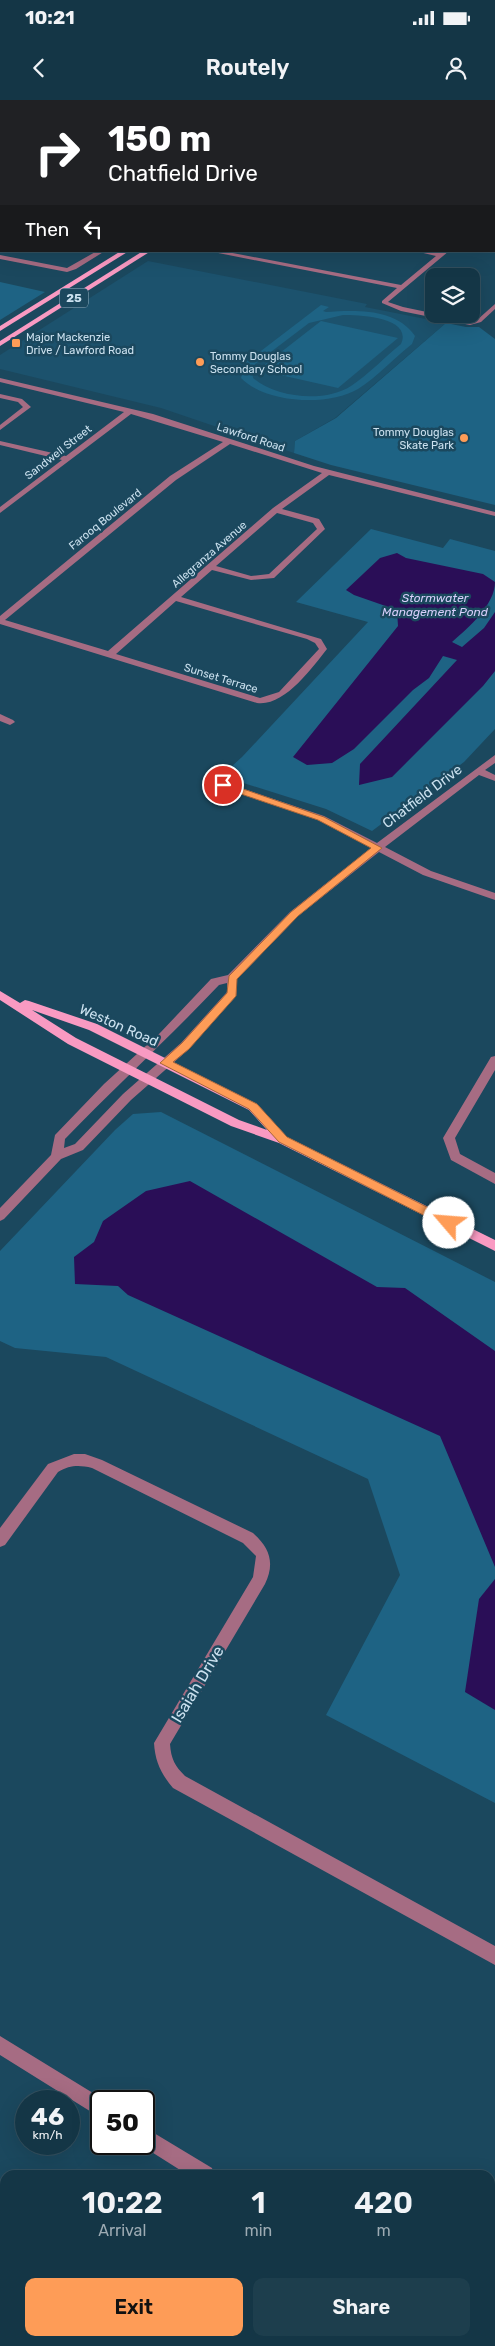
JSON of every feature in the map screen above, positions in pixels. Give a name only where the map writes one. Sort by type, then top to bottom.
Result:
[{"type":"main road","name":"25","points":[[0,329],[124,252]]},
{"type":"main road","name":"25","points":[[0,344],[146,252]]},
{"type":"main road","name":"Weston Road","points":[[5,997],[92,1027],[253,1106],[283,1140]]},
{"type":"main road","name":"Weston Road","points":[[5,997],[72,1041],[235,1123],[283,1140],[495,1246]]},
{"type":"street","points":[[0,257],[67,270],[74,268],[100,252]]},
{"type":"street","points":[[216,252],[400,287]]},
{"type":"street","points":[[430,252],[443,253]]},
{"type":"street","points":[[443,253],[384,302],[400,309],[470,323],[478,320],[495,306]]},
{"type":"street","name":"Lawford Road","points":[[0,380],[130,411],[327,473],[495,514]]},
{"type":"street","points":[[0,396],[20,400],[27,407],[0,428]]},
{"type":"street","name":"Sandwell Street","points":[[0,511],[130,411]]},
{"type":"street","name":"Farooq Boulevard","points":[[0,620],[173,478],[228,442]]},
{"type":"street","points":[[0,443],[68,458]]},
{"type":"street","name":"Allegranza Avenue","points":[[109,655],[276,510],[327,473]]},
{"type":"street","points":[[211,567],[251,578],[271,576],[322,528],[320,523],[316,521],[276,510]]},
{"type":"street","name":"Sunset Terrace","points":[[0,620],[260,701],[275,698],[282,694],[323,648],[318,640],[310,636],[176,598]]},
{"type":"street","points":[[0,717],[10,722]]},
{"type":"street","name":"Chatfield Drive","points":[[232,978],[232,993],[185,1046],[127,1097],[79,1147],[57,1156],[59,1138],[164,1036],[215,982],[232,978],[294,914],[480,772],[495,758]]},
{"type":"street","points":[[480,772],[495,778]]},
{"type":"street","points":[[223,785],[321,818],[427,873],[495,897]]},
{"type":"street","points":[[495,1060],[449,1138],[455,1157],[495,1179]]},
{"type":"street","points":[[0,1216],[57,1156]]},
{"type":"street","name":"Isaiah Drive","points":[[0,1540],[53,1468],[64,1461],[75,1458],[97,1464],[248,1538],[257,1545],[265,1563],[260,1579],[162,1742],[162,1759],[179,1782],[495,1956]]},
{"type":"street","points":[[0,2045],[90,2102]]},
{"type":"street","points":[[155,2143],[197,2170]]},
{"type":"shaded area","name":"Tommy Douglas Secondary School","points":[[148,261],[367,304],[365,307],[425,319],[425,323],[446,323],[335,418],[295,441],[294,453],[161,408],[0,369],[0,355]]},
{"type":"shaded area","points":[[0,282],[45,292],[0,320]]},
{"type":"shaded area","points":[[321,305],[329,307],[323,311],[326,312],[362,311],[386,316],[397,320],[415,336],[412,344],[365,384],[345,395],[330,398],[297,400],[265,393],[241,378],[245,363]],"holes":[[[351,315],[382,319],[399,328],[403,335],[401,344],[351,386],[328,395],[301,396],[274,390],[253,378],[252,371],[255,364],[309,323]]]},
{"type":"shaded area","points":[[321,321],[398,338],[338,388],[258,370]]},
{"type":"shaded area","points":[[446,323],[466,327],[479,327],[495,339],[495,505],[331,465],[294,453],[295,441],[336,418]]},
{"type":"shaded area","points":[[371,529],[443,548],[450,539],[495,551],[495,729],[464,762],[372,831],[326,809],[221,776],[242,757],[368,622],[296,602]]},
{"type":"shaded area","points":[[161,1112],[495,1282],[495,1803],[326,1715],[400,1575],[368,1479],[106,1357],[15,1348],[0,1341],[0,1251],[115,1130],[133,1114]]},
{"type":"water","name":"Stormwater Management Pond","points":[[397,553],[406,558],[483,574],[495,582],[494,591],[486,607],[473,623],[452,642],[462,647],[484,628],[495,612],[495,671],[483,686],[392,777],[359,785],[360,764],[457,660],[443,656],[429,678],[413,690],[354,749],[332,763],[307,765],[293,757],[398,626],[397,610],[354,595],[346,590],[380,558]]},
{"type":"water","points":[[190,1181],[377,1287],[405,1288],[495,1351],[495,1567],[440,1436],[128,1295],[118,1286],[75,1284],[74,1257],[94,1242],[103,1221],[146,1191]]},
{"type":"water","points":[[495,1579],[495,1710],[465,1692],[479,1599]]},
{"type":"place","name":"Major Mackenzie Drive / Lawford Road","points":[[16,343]]},
{"type":"place","name":"Tommy Douglas Secondary School","points":[[200,362]]},
{"type":"place","name":"Tommy Douglas Skate Park","points":[[464,438]]},
{"type":"route","points":[[223,785],[321,818],[378,848],[294,914],[232,978],[232,993],[185,1046],[166,1063],[253,1106],[283,1140],[449,1223]]}]
